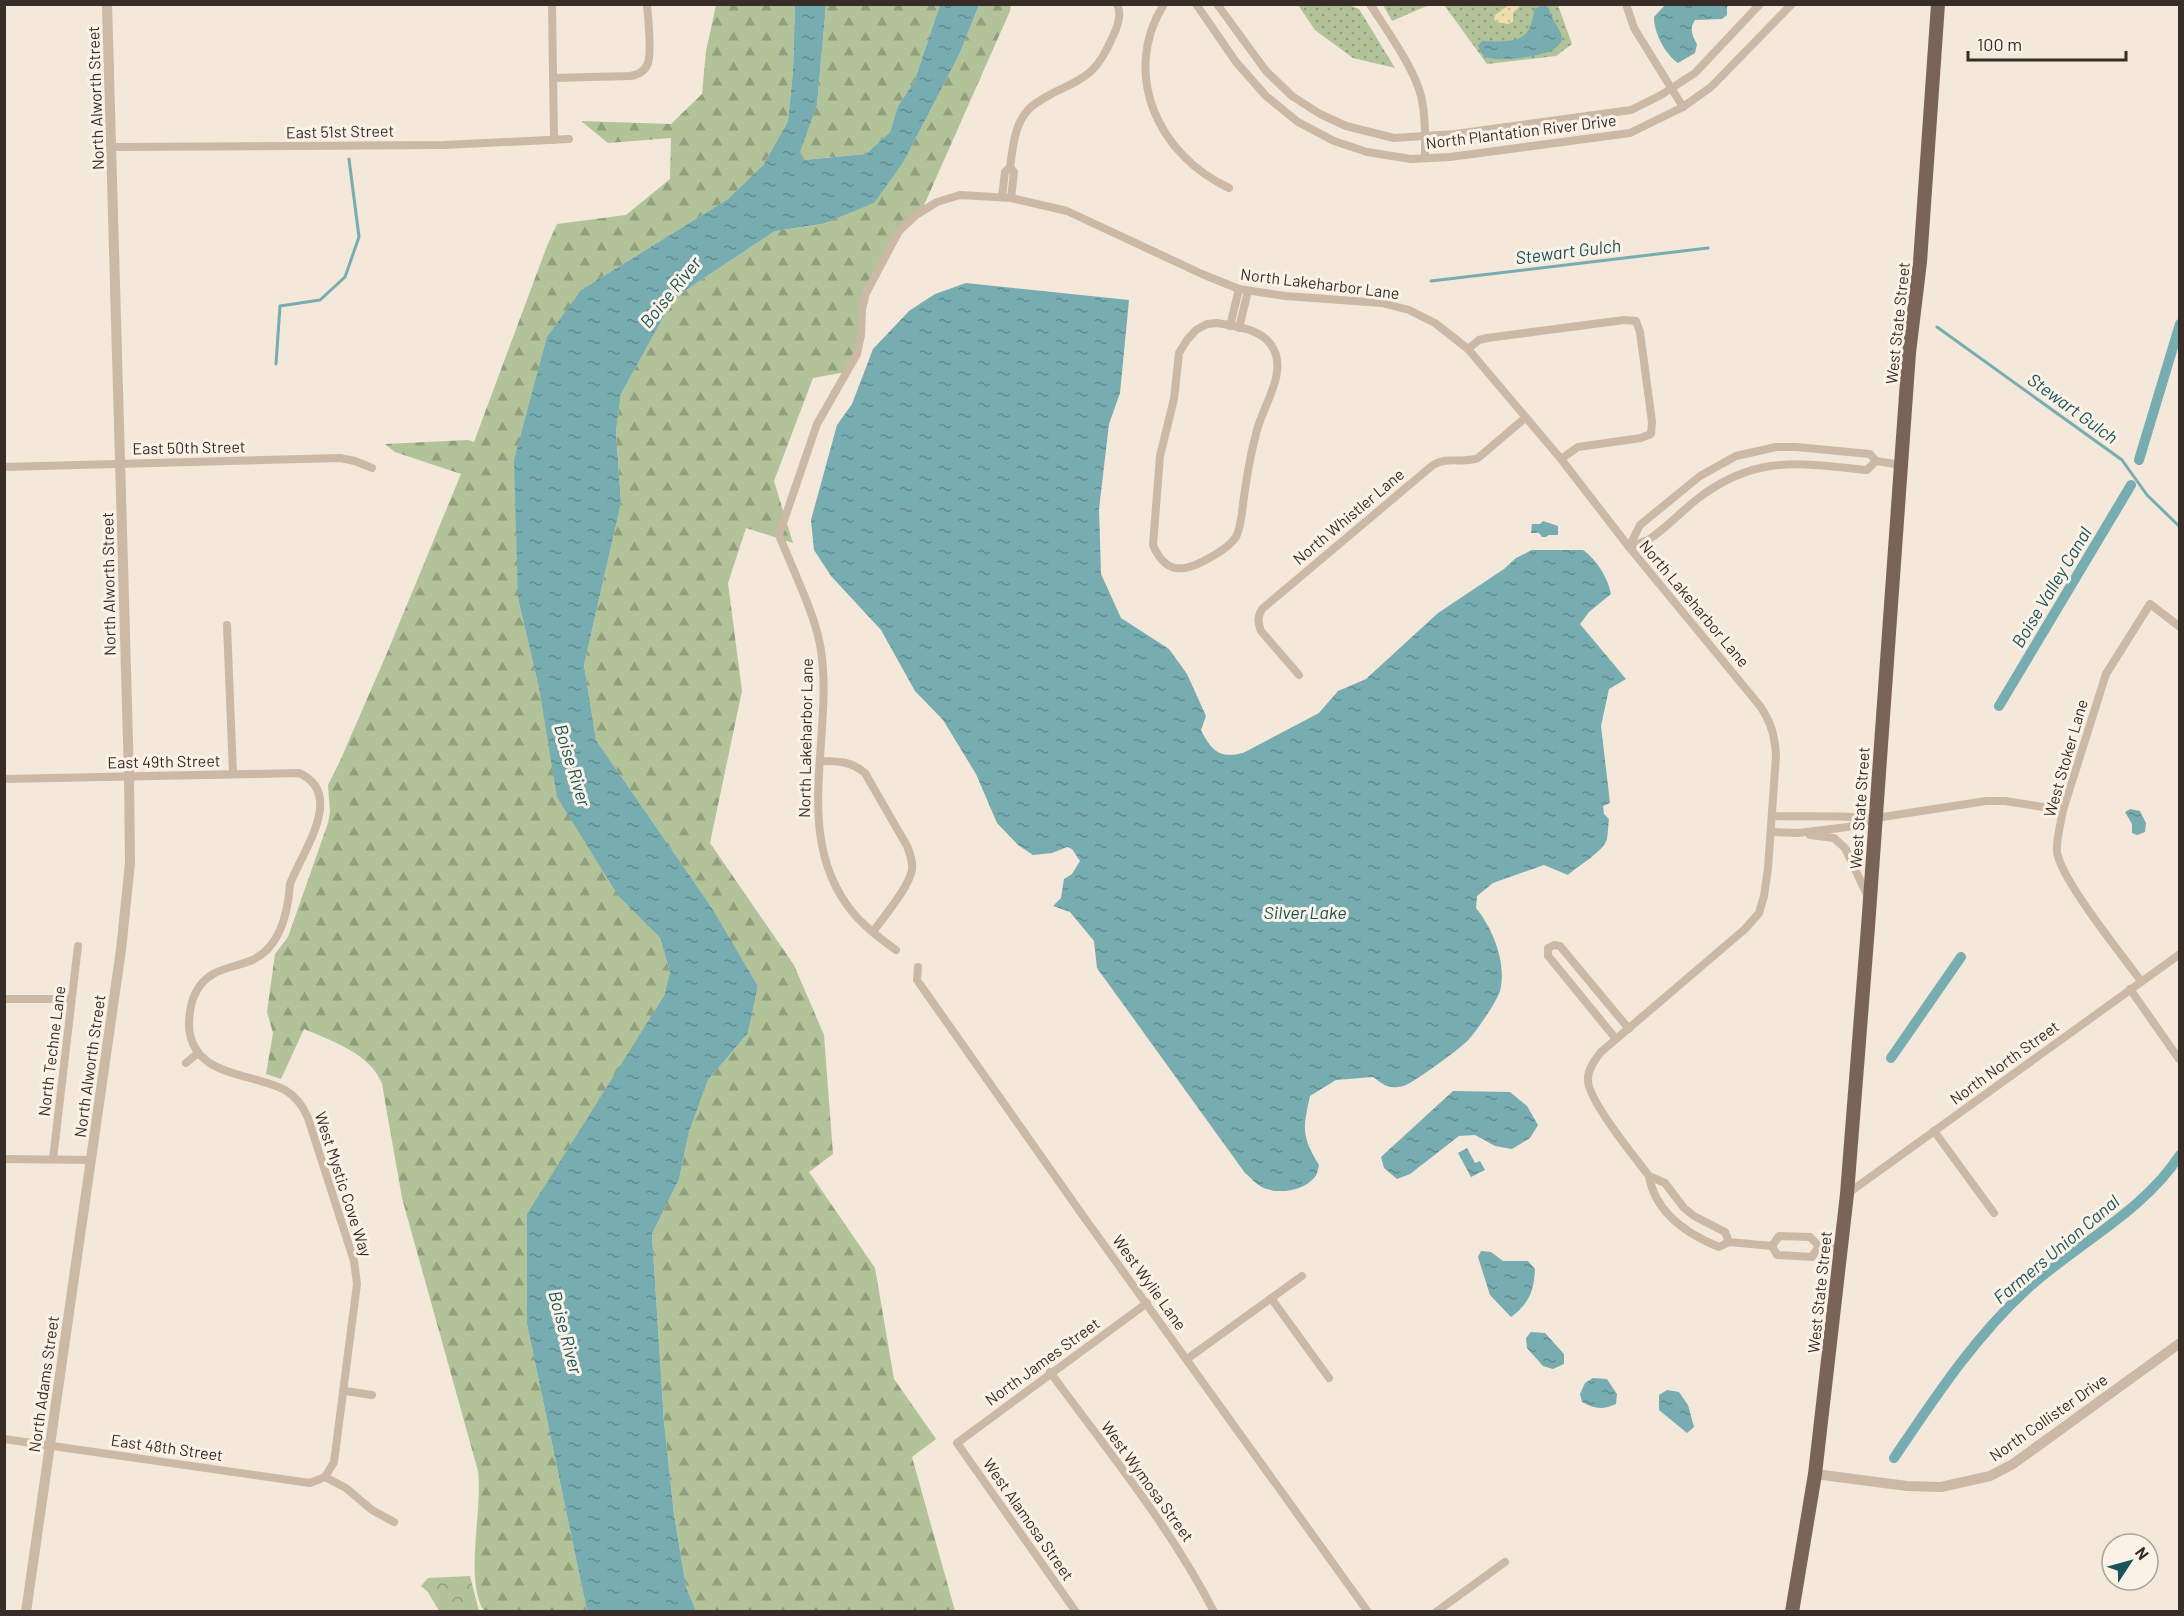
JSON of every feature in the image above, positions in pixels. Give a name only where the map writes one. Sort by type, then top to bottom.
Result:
[{"type":"main road","name":"West State Street","points":[[1792,1611],[1815,1474],[1846,1194],[1876,818],[1909,353],[1920,262],[1938,4]]},
{"type":"street","name":"North Alworth Street","points":[[90,1160],[126,908],[130,863],[107,4]]},
{"type":"street","points":[[552,4],[555,140]]},
{"type":"street","points":[[553,78],[630,76],[637,75],[644,70],[649,60],[648,4]]},
{"type":"street","points":[[1007,198],[1014,172],[1010,167],[1016,131],[1021,119],[1029,108],[1041,99],[1088,75],[1104,57],[1116,30],[1119,10],[1117,4]]},
{"type":"street","points":[[1164,4],[1154,26],[1148,52],[1147,78],[1152,104],[1162,129],[1184,159],[1205,176],[1229,188]]},
{"type":"street","name":"North Plantation River Drive","points":[[1196,4],[1236,62],[1266,96],[1298,122],[1334,141],[1367,152],[1411,159],[1450,157],[1630,133],[1683,107],[1710,87],[1792,4]]},
{"type":"street","name":"North Plantation River Drive","points":[[1217,4],[1266,71],[1292,96],[1320,114],[1346,126],[1394,138],[1425,138],[1631,110],[1671,89],[1695,73],[1760,4]]},
{"type":"street","points":[[1370,4],[1407,65],[1419,90],[1425,158]]},
{"type":"street","points":[[1626,4],[1634,28],[1683,107]]},
{"type":"street","name":"East 51st Street","points":[[111,147],[444,145],[569,139]]},
{"type":"street","name":"North Lakeharbor Lane","points":[[896,950],[855,915],[841,897],[825,863],[819,826],[823,675],[821,648],[815,625],[779,535],[817,424],[857,354],[866,293],[899,231],[916,215],[937,202],[960,195],[1007,198],[1067,211],[1202,274],[1243,290],[1382,303],[1409,310],[1435,323],[1468,349],[1561,459],[1770,721],[1776,740],[1776,756],[1771,832],[1764,896],[1759,913],[1745,929],[1601,1052],[1592,1064],[1588,1079],[1592,1096],[1649,1176],[1652,1192],[1671,1218],[1697,1237],[1719,1246],[1729,1242],[1772,1246]]},
{"type":"street","points":[[1235,327],[1243,290]]},
{"type":"street","points":[[1468,349],[1479,340],[1487,338],[1624,320],[1636,321],[1640,332],[1652,422],[1650,434],[1641,438],[1578,447],[1561,459]]},
{"type":"street","points":[[1217,323],[1235,327],[1260,334],[1272,345],[1277,357],[1278,371],[1261,414],[1251,452],[1239,525],[1235,537],[1226,548],[1217,554],[1198,565],[1172,568],[1159,559],[1153,545],[1160,456],[1173,399],[1179,353],[1196,330],[1207,324],[1217,323]]},
{"type":"street","name":"North Whistler Lane","points":[[1299,675],[1261,631],[1258,622],[1262,609],[1433,465],[1447,459],[1469,461],[1478,458],[1525,418]]},
{"type":"street","points":[[1629,547],[1640,525],[1700,476],[1736,456],[1776,447],[1796,447],[1870,454],[1876,462],[1901,465]]},
{"type":"street","name":"East 50th Street","points":[[4,467],[340,459],[355,460],[372,468]]},
{"type":"street","points":[[1629,547],[1650,539],[1710,489],[1742,472],[1759,467],[1798,463],[1867,470],[1876,462]]},
{"type":"street","name":"West Stoker Lane","points":[[2141,981],[2069,881],[2057,852],[2063,810],[2106,674],[2150,604],[2180,627]]},
{"type":"street","points":[[227,625],[233,774]]},
{"type":"street","points":[[820,760],[856,765],[866,773],[912,857],[912,869],[908,881],[873,932]]},
{"type":"street","name":"East 49th Street","points":[[4,779],[299,773],[310,778],[318,788],[319,821],[290,884],[284,919],[273,944],[251,961],[214,972],[195,993],[189,1023],[190,1038],[198,1053]]},
{"type":"street","points":[[1798,833],[1986,801],[2005,801],[2063,810]]},
{"type":"street","points":[[1772,816],[1824,817],[1843,814],[1876,818]]},
{"type":"street","points":[[1771,832],[1834,838],[1845,848],[1869,900]]},
{"type":"street","points":[[1616,1039],[1548,956],[1548,948],[1554,945],[1560,946],[1629,1029]]},
{"type":"street","name":"North Techne Lane","points":[[53,1159],[78,946]]},
{"type":"street","name":"North North Street","points":[[1846,1194],[2180,954]]},
{"type":"street","name":"West Wylie Lane","points":[[918,967],[917,980],[1368,1611]]},
{"type":"street","points":[[2130,989],[2179,1059]]},
{"type":"street","points":[[4,999],[71,999]]},
{"type":"street","points":[[186,1063],[198,1053]]},
{"type":"street","name":"West Mystic Cove Way","points":[[198,1053],[219,1069],[286,1091],[296,1098],[308,1118],[357,1272],[345,1391],[334,1462],[325,1477]]},
{"type":"street","points":[[1934,1131],[1994,1213]]},
{"type":"street","points":[[4,1159],[90,1160]]},
{"type":"street","name":"North Adams Street","points":[[26,1611],[90,1160]]},
{"type":"street","name":"North Lakeharbor Lane","points":[[1649,1176],[1665,1183],[1684,1208],[1694,1216],[1725,1232],[1729,1242]]},
{"type":"street","name":"North Lakeharbor Lane","points":[[1772,1246],[1779,1236],[1810,1237],[1819,1246],[1840,1249]]},
{"type":"street","name":"North Lakeharbor Lane","points":[[1772,1246],[1777,1255],[1802,1257],[1812,1257],[1819,1246]]},
{"type":"street","points":[[1187,1359],[1302,1276]]},
{"type":"street","points":[[1271,1298],[1329,1378]]},
{"type":"street","name":"North James Street","points":[[957,1443],[1050,1372],[1147,1303]]},
{"type":"street","name":"North Collister Drive","points":[[1815,1474],[1907,1486],[1941,1487],[1990,1476],[2013,1464],[2180,1343]]},
{"type":"street","name":"West Wymosa Street","points":[[1050,1372],[1155,1514],[1196,1577],[1214,1611]]},
{"type":"street","points":[[345,1391],[372,1395]]},
{"type":"street","name":"East 48th Street","points":[[4,1439],[310,1483],[325,1477]]},
{"type":"street","name":"West Alamosa Street","points":[[957,1443],[1076,1611]]},
{"type":"street","points":[[325,1477],[346,1488],[372,1510],[394,1522]]},
{"type":"street","points":[[1436,1611],[1505,1562]]},
{"type":"green space","points":[[716,5],[795,5],[793,71],[788,121],[764,164],[728,199],[581,290],[518,598],[540,693],[619,897],[660,938],[670,972],[664,996],[527,1324],[587,1611],[484,1611],[478,1598],[475,1582],[478,1471],[402,1198],[382,1084],[369,1064],[360,1057],[304,1029],[281,1079],[266,1074],[273,1033],[267,1012],[275,954],[288,937],[328,823],[330,812],[328,785],[387,653],[461,474],[395,452],[385,444],[468,440],[474,442],[557,224],[626,215],[670,179],[671,138],[608,143],[581,121],[671,124],[702,94],[706,51]]},
{"type":"green space","points":[[826,5],[940,5],[914,82],[898,106],[890,132],[866,154],[803,160],[799,152],[817,105]]},
{"type":"green space","points":[[979,5],[1011,5],[921,212],[899,231],[866,293],[861,335],[846,372],[813,378],[774,481],[793,543],[746,528],[728,583],[742,691],[710,843],[794,965],[824,1035],[833,1154],[809,1172],[875,1268],[894,1379],[936,1439],[912,1457],[955,1611],[696,1611],[686,1587],[674,1514],[664,1422],[652,1234],[679,1179],[689,1132],[708,1080],[748,1033],[758,986],[712,908],[596,740],[584,665],[621,503],[616,431],[621,394],[674,298],[775,231],[822,224],[904,161],[959,55]]},
{"type":"green space","points":[[1298,5],[1349,5],[1359,9],[1395,68],[1353,58],[1315,30]]},
{"type":"green space","points":[[1383,5],[1429,5],[1392,21]]},
{"type":"green space","points":[[1444,5],[1558,5],[1572,44],[1556,56],[1487,64]]},
{"type":"green space","points":[[470,1576],[479,1611],[439,1611],[428,1592],[421,1586],[428,1578]]},
{"type":"sand","points":[[1509,5],[1520,5],[1513,13],[1513,22],[1508,24],[1496,22],[1495,15]]},
{"type":"water","points":[[1666,4],[1729,5],[1727,15],[1722,19],[1695,20],[1692,29],[1697,44],[1695,53],[1678,63],[1665,49],[1654,23],[1654,17]]},
{"type":"water","name":"Boise River","points":[[795,5],[826,5],[817,105],[800,152],[803,160],[866,154],[890,132],[898,106],[914,82],[940,5],[979,5],[959,55],[904,161],[874,203],[822,224],[775,231],[674,298],[621,394],[616,431],[621,503],[584,665],[596,740],[712,908],[758,986],[748,1033],[708,1080],[689,1132],[679,1179],[652,1234],[664,1422],[674,1514],[686,1587],[696,1611],[587,1611],[527,1324],[527,1214],[664,996],[670,972],[660,938],[619,897],[557,797],[540,693],[518,598],[514,460],[547,337],[581,290],[728,199],[764,164],[788,121],[793,71]]},
{"type":"water","points":[[1544,5],[1549,8],[1562,38],[1555,49],[1537,55],[1508,59],[1492,59],[1482,54],[1478,46],[1482,41],[1511,41],[1524,35],[1529,29],[1534,9]]},
{"type":"water","name":"Silver Lake","points":[[966,283],[1129,300],[1120,393],[1109,424],[1099,509],[1101,574],[1121,618],[1169,649],[1187,674],[1206,716],[1201,730],[1212,748],[1222,754],[1243,753],[1319,713],[1338,691],[1366,679],[1438,613],[1504,569],[1516,558],[1532,550],[1583,550],[1597,564],[1607,582],[1611,594],[1589,612],[1580,624],[1626,679],[1609,689],[1601,726],[1610,803],[1603,806],[1604,814],[1609,819],[1605,844],[1568,875],[1544,865],[1493,883],[1477,896],[1476,908],[1493,936],[1502,969],[1500,991],[1491,1008],[1466,1042],[1440,1063],[1406,1085],[1390,1087],[1373,1077],[1336,1080],[1310,1096],[1305,1132],[1306,1139],[1319,1165],[1314,1178],[1296,1189],[1273,1191],[1266,1189],[1245,1173],[1097,968],[1094,941],[1070,912],[1053,906],[1061,898],[1064,879],[1072,874],[1080,861],[1072,849],[1067,847],[1052,853],[1033,855],[1018,845],[997,823],[976,774],[943,720],[915,691],[881,630],[831,576],[814,550],[811,520],[837,425],[852,404],[873,349],[909,311],[935,294]]},
{"type":"water","points":[[1543,521],[1558,526],[1558,535],[1542,537],[1539,533],[1531,533],[1532,524],[1540,524]]},
{"type":"water","points":[[2130,809],[2140,811],[2146,823],[2145,832],[2137,835],[2132,833],[2132,824],[2125,812]]},
{"type":"water","points":[[1453,1091],[1510,1092],[1527,1106],[1538,1125],[1530,1138],[1512,1149],[1495,1146],[1475,1135],[1459,1136],[1410,1174],[1397,1179],[1384,1168],[1381,1157]]},
{"type":"water","points":[[1467,1148],[1475,1163],[1480,1161],[1485,1170],[1471,1177],[1458,1153]]},
{"type":"water","points":[[1481,1251],[1491,1252],[1503,1261],[1528,1261],[1535,1269],[1533,1284],[1526,1302],[1511,1317],[1490,1295],[1478,1257]]},
{"type":"water","points":[[1531,1332],[1545,1333],[1564,1354],[1564,1364],[1553,1369],[1543,1366],[1527,1348],[1526,1338]]},
{"type":"water","points":[[1593,1378],[1607,1379],[1617,1394],[1616,1404],[1599,1408],[1582,1402],[1580,1394],[1585,1383]]},
{"type":"water","points":[[1667,1390],[1679,1392],[1688,1405],[1694,1427],[1687,1433],[1659,1410],[1659,1395]]},
{"type":"waterway","points":[[276,364],[280,306],[320,300],[345,277],[359,237],[349,159]]},
{"type":"waterway","name":"Stewart Gulch","points":[[1431,281],[1708,248]]},
{"type":"waterway","name":"Boise Valley Canal","points":[[2139,460],[2180,324]]},
{"type":"waterway","name":"Stewart Gulch","points":[[1937,327],[2122,460],[2147,495],[2180,527]]},
{"type":"waterway","name":"Boise Valley Canal","points":[[1999,706],[2131,485]]},
{"type":"waterway","name":"Boise Valley Canal","points":[[1891,1058],[1961,957]]},
{"type":"waterway","name":"Farmers Union Canal","points":[[1894,1458],[1955,1370],[2007,1309],[2045,1273],[2128,1211],[2165,1176],[2180,1155]]}]
